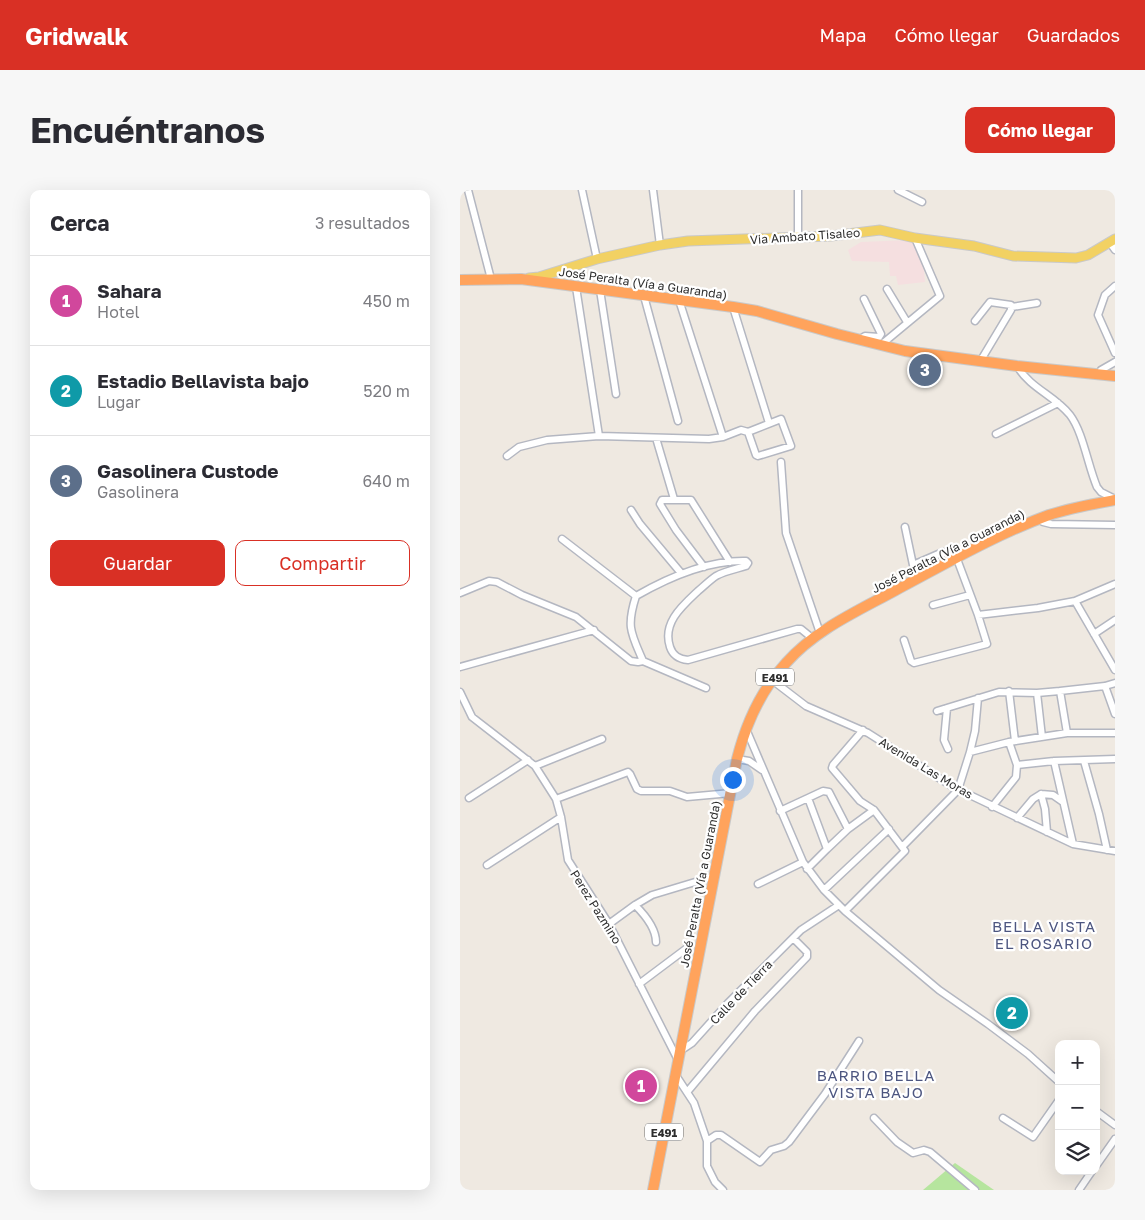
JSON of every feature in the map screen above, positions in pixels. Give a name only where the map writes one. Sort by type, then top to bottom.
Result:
[{"type":"highway","name":"José Peralta (Vía a Guaranda)","points":[[460,280],[521,279],[733,307],[757,311],[837,334],[930,355],[1115,376]]},
{"type":"highway","name":"José Peralta (Vía a Guaranda)","points":[[653,1190],[737,759],[746,728],[755,708],[772,680],[787,662],[816,636],[846,617],[956,558],[1039,519],[1076,507],[1115,499]]},
{"type":"main road","name":"Via Ambato Tisaleo","points":[[521,279],[538,277],[597,259],[660,245],[688,241],[798,238],[880,230],[915,238],[974,246],[1013,256],[1076,258],[1113,244]]},
{"type":"street","points":[[468,190],[491,279]]},
{"type":"street","points":[[582,190],[597,259]]},
{"type":"street","points":[[653,190],[660,245]]},
{"type":"street","points":[[798,190],[798,238]]},
{"type":"street","points":[[898,190],[922,202]]},
{"type":"street","points":[[882,344],[940,296],[915,238]]},
{"type":"street","points":[[1115,286],[1105,295],[1098,315],[1115,353]]},
{"type":"street","points":[[576,287],[600,436]]},
{"type":"street","points":[[887,289],[908,322]]},
{"type":"street","points":[[600,290],[616,394]]},
{"type":"street","points":[[644,296],[678,421]]},
{"type":"street","points":[[861,339],[865,336],[879,337],[881,334],[864,299]]},
{"type":"street","points":[[680,300],[722,437]]},
{"type":"street","points":[[975,321],[990,302],[1011,305],[1012,307],[1037,302]]},
{"type":"street","points":[[733,307],[769,423]]},
{"type":"street","points":[[980,360],[1012,307]]},
{"type":"street","points":[[1099,374],[1101,370],[1115,362]]},
{"type":"street","points":[[1017,366],[1029,382],[1058,403],[1071,416],[1077,428],[1097,487],[1115,499]]},
{"type":"street","points":[[996,434],[1058,403]]},
{"type":"street","points":[[507,456],[514,450],[531,443],[547,440],[600,436],[709,439],[742,430],[748,432],[781,418],[790,446],[758,456],[748,432]]},
{"type":"street","points":[[656,438],[674,499]]},
{"type":"street","points":[[781,462],[786,533],[816,636]]},
{"type":"street","points":[[704,567],[676,530],[660,504],[662,500],[688,499],[693,502],[730,562]]},
{"type":"street","points":[[631,510],[640,524],[681,573]]},
{"type":"street","points":[[1039,519],[1051,524],[1115,526]]},
{"type":"street","points":[[904,640],[911,661],[914,663],[987,644],[956,558],[943,552],[913,565],[905,527]]},
{"type":"street","points":[[562,540],[636,596]]},
{"type":"street","points":[[644,661],[632,638],[630,629],[631,612],[636,596],[681,573],[730,562],[748,562],[746,566],[716,576],[682,606],[675,615],[668,632],[668,641],[675,656],[688,660],[794,629],[800,629],[816,636]]},
{"type":"street","points":[[460,593],[488,581],[497,582],[522,595],[576,617],[631,661],[644,661],[706,688]]},
{"type":"street","points":[[978,615],[1038,608],[1075,601],[1115,584]]},
{"type":"street","points":[[933,605],[970,595]]},
{"type":"street","points":[[1075,601],[1094,634],[1112,658],[1115,670]]},
{"type":"street","points":[[1094,634],[1115,620]]},
{"type":"street","points":[[460,667],[594,630]]},
{"type":"street","name":"Avenida Las Moras","points":[[772,680],[806,706],[863,730],[958,790],[992,807],[1073,844],[1115,851]]},
{"type":"street","points":[[937,711],[999,692],[1037,693],[1105,686],[1115,683]]},
{"type":"street","points":[[1105,686],[1115,714]]},
{"type":"street","points":[[992,807],[1016,777],[1017,765],[1012,741],[1009,691]]},
{"type":"street","points":[[1060,691],[1067,733]]},
{"type":"street","name":"Perez Pazmino","points":[[460,692],[472,716],[535,766],[556,799],[562,817],[568,860],[609,924],[639,984],[679,1056]]},
{"type":"street","points":[[1037,693],[1042,737]]},
{"type":"street","points":[[902,847],[958,790],[975,731],[978,698]]},
{"type":"street","points":[[947,708],[944,740],[948,748]]},
{"type":"street","points":[[746,728],[762,770],[803,862],[824,890],[939,990],[988,1024],[1055,1079]]},
{"type":"street","points":[[845,910],[905,851],[874,810],[860,800],[832,768],[832,765],[863,730]]},
{"type":"street","points":[[970,752],[1012,741],[1067,733],[1115,733]]},
{"type":"street","points":[[535,766],[602,740]]},
{"type":"street","points":[[737,759],[749,761],[762,770]]},
{"type":"street","points":[[1017,765],[1054,761],[1115,759]]},
{"type":"street","points":[[469,798],[528,760]]},
{"type":"street","points":[[1054,761],[1073,844]]},
{"type":"street","points":[[1084,761],[1107,850]]},
{"type":"street","points":[[556,799],[628,772],[637,789],[641,791],[670,791],[687,797],[731,792]]},
{"type":"street","points":[[780,811],[823,791],[829,792],[848,829]]},
{"type":"street","points":[[1016,818],[1033,799],[1041,794],[1052,795],[1063,802]]},
{"type":"street","points":[[1041,794],[1047,832]]},
{"type":"street","points":[[808,798],[827,849]]},
{"type":"street","points":[[807,869],[848,829],[874,810]]},
{"type":"street","points":[[487,865],[562,817]]},
{"type":"street","points":[[824,890],[889,829]]},
{"type":"street","points":[[758,884],[803,862]]},
{"type":"street","points":[[609,924],[652,895],[714,876]]},
{"type":"street","points":[[635,905],[653,929],[656,942]]},
{"type":"street","name":"Calle de Tierra","points":[[679,1056],[728,1003],[801,930],[839,905]]},
{"type":"street","points":[[688,1091],[754,1012],[807,957],[807,952],[793,938]]},
{"type":"street","points":[[639,984],[687,948]]},
{"type":"street","points":[[707,1141],[721,1135],[760,1162],[771,1150],[787,1144],[825,1094],[859,1041]]},
{"type":"street","points":[[675,1074],[688,1091],[700,1117],[707,1141],[707,1166],[715,1182],[723,1190]]},
{"type":"street","points":[[1003,1118],[1033,1137],[1055,1106]]},
{"type":"street","points":[[1100,1114],[1115,1125]]},
{"type":"street","points":[[874,1118],[904,1147],[913,1153],[922,1150],[928,1151],[975,1190]]},
{"type":"street","points":[[1100,1160],[1115,1139]]},
{"type":"street","points":[[1079,1190],[1089,1175]]},
{"type":"shaded area","points":[[910,240],[923,258],[925,282],[898,285],[896,276],[890,276],[889,262],[852,261],[848,250],[861,242]]},
{"type":"green space","points":[[955,1163],[994,1190],[923,1190]]},
{"type":"place","name":"Gasolinera Custode","points":[[925,370]]},
{"type":"place","name":"Estadio Bellavista bajo","points":[[1012,1013]]},
{"type":"place","name":"Sahara","points":[[641,1086]]},
{"type":"district","name":"BELLA VISTA EL ROSARIO","points":[[1044,934]]},
{"type":"district","name":"BARRIO BELLA VISTA BAJO","points":[[876,1084]]}]
